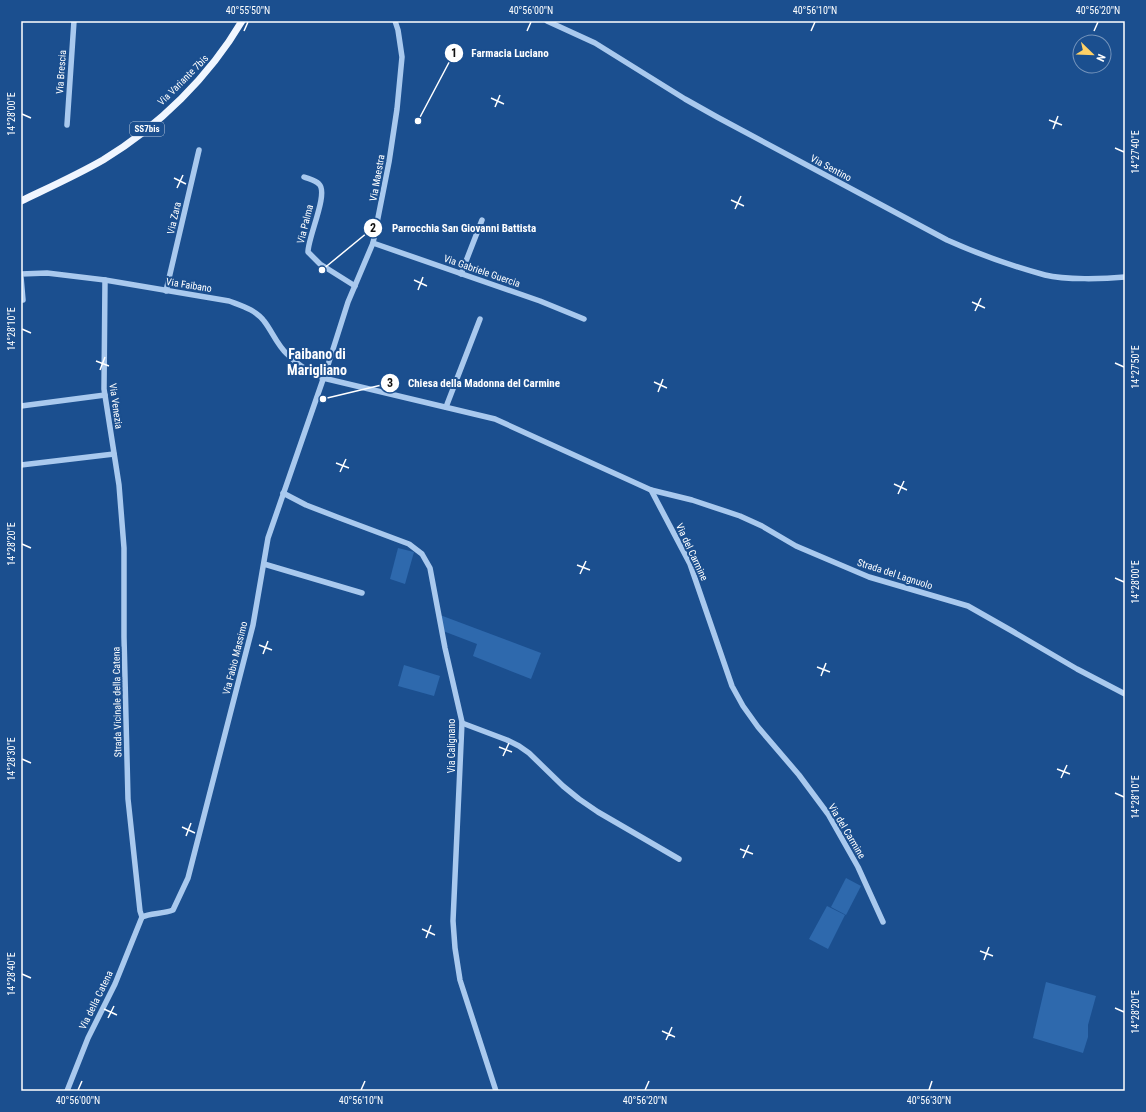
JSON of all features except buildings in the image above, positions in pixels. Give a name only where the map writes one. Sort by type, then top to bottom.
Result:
[{"type":"main road","name":"Via Variante 7bis","points":[[21,201],[103,160],[147,130],[184,95],[219,57],[242,21]]},
{"type":"street","name":"Via Brescia","points":[[67,125],[74,21]]},
{"type":"street","name":"Via Maestra","points":[[323,378],[355,286],[373,243],[390,162],[402,64],[402,48],[395,21]]},
{"type":"street","name":"Via Sentino","points":[[547,21],[596,43],[685,99],[717,117],[947,240],[974,252],[1047,275],[1102,278],[1125,277]]},
{"type":"street","name":"Via Zara","points":[[166,291],[199,150]]},
{"type":"street","name":"Via Palma","points":[[304,177],[320,185],[322,194],[308,242],[308,252],[320,264],[355,286]]},
{"type":"street","points":[[461,274],[482,220]]},
{"type":"street","name":"Via Gabriele Guercia","points":[[373,243],[540,301],[584,319]]},
{"type":"street","name":"Via Faibano","points":[[21,275],[47,273],[105,280],[229,301],[246,307],[258,314],[286,354],[298,364],[323,378]]},
{"type":"street","points":[[21,275],[23,300]]},
{"type":"street","name":"Via Venezia","points":[[105,280],[105,395],[119,485]]},
{"type":"street","points":[[446,406],[480,319]]},
{"type":"street","points":[[323,378],[495,418],[652,490]]},
{"type":"street","name":"Via Fabio Massimo","points":[[142,917],[145,915],[164,914],[172,910],[188,878],[253,625],[268,538],[323,378]]},
{"type":"street","points":[[21,406],[105,395]]},
{"type":"street","points":[[21,465],[114,454]]},
{"type":"street","name":"Strada Vicinale della Catena","points":[[119,485],[126,568],[124,638],[128,799],[140,911],[142,917]]},
{"type":"street","name":"Strada del Lagnuolo","points":[[652,490],[692,500],[740,516],[762,526],[796,546],[869,577],[968,606],[1077,669],[1125,694]]},
{"type":"street","name":"Via del Carmine","points":[[652,490],[690,564],[720,656],[732,686],[743,706],[758,727],[799,775],[828,814],[858,867],[883,922]]},
{"type":"street","name":"Via Calignano","points":[[283,494],[336,517],[399,539],[414,546],[422,554],[430,568],[445,648],[462,723],[453,921],[455,948],[460,980],[496,1091]]},
{"type":"street","points":[[264,564],[362,593]]},
{"type":"street","points":[[462,723],[519,746],[529,753],[563,786],[579,799],[598,812],[679,859]]},
{"type":"street","name":"Via della Catena","points":[[66,1091],[88,1038],[115,984],[142,917]]},
{"type":"shaded area","points":[[398,548],[414,552],[405,584],[390,579]]},
{"type":"shaded area","points":[[440,615],[541,653],[531,679],[473,656],[477,644],[443,631]]},
{"type":"shaded area","points":[[404,665],[440,676],[434,696],[398,686]]},
{"type":"shaded area","points":[[846,878],[861,886],[846,915],[831,907]]},
{"type":"shaded area","points":[[827,906],[845,915],[828,949],[809,939]]},
{"type":"shaded area","points":[[1046,982],[1096,996],[1088,1025],[1088,1037],[1083,1053],[1033,1038]]},
{"type":"place","name":"Farmacia Luciano","points":[[418,121]]},
{"type":"place","name":"Parrocchia San Giovanni Battista","points":[[322,270]]},
{"type":"place","name":"Chiesa della Madonna del Carmine","points":[[323,399]]},
{"type":"district","name":"Faibano di Marigliano","points":[[317,362]]}]
